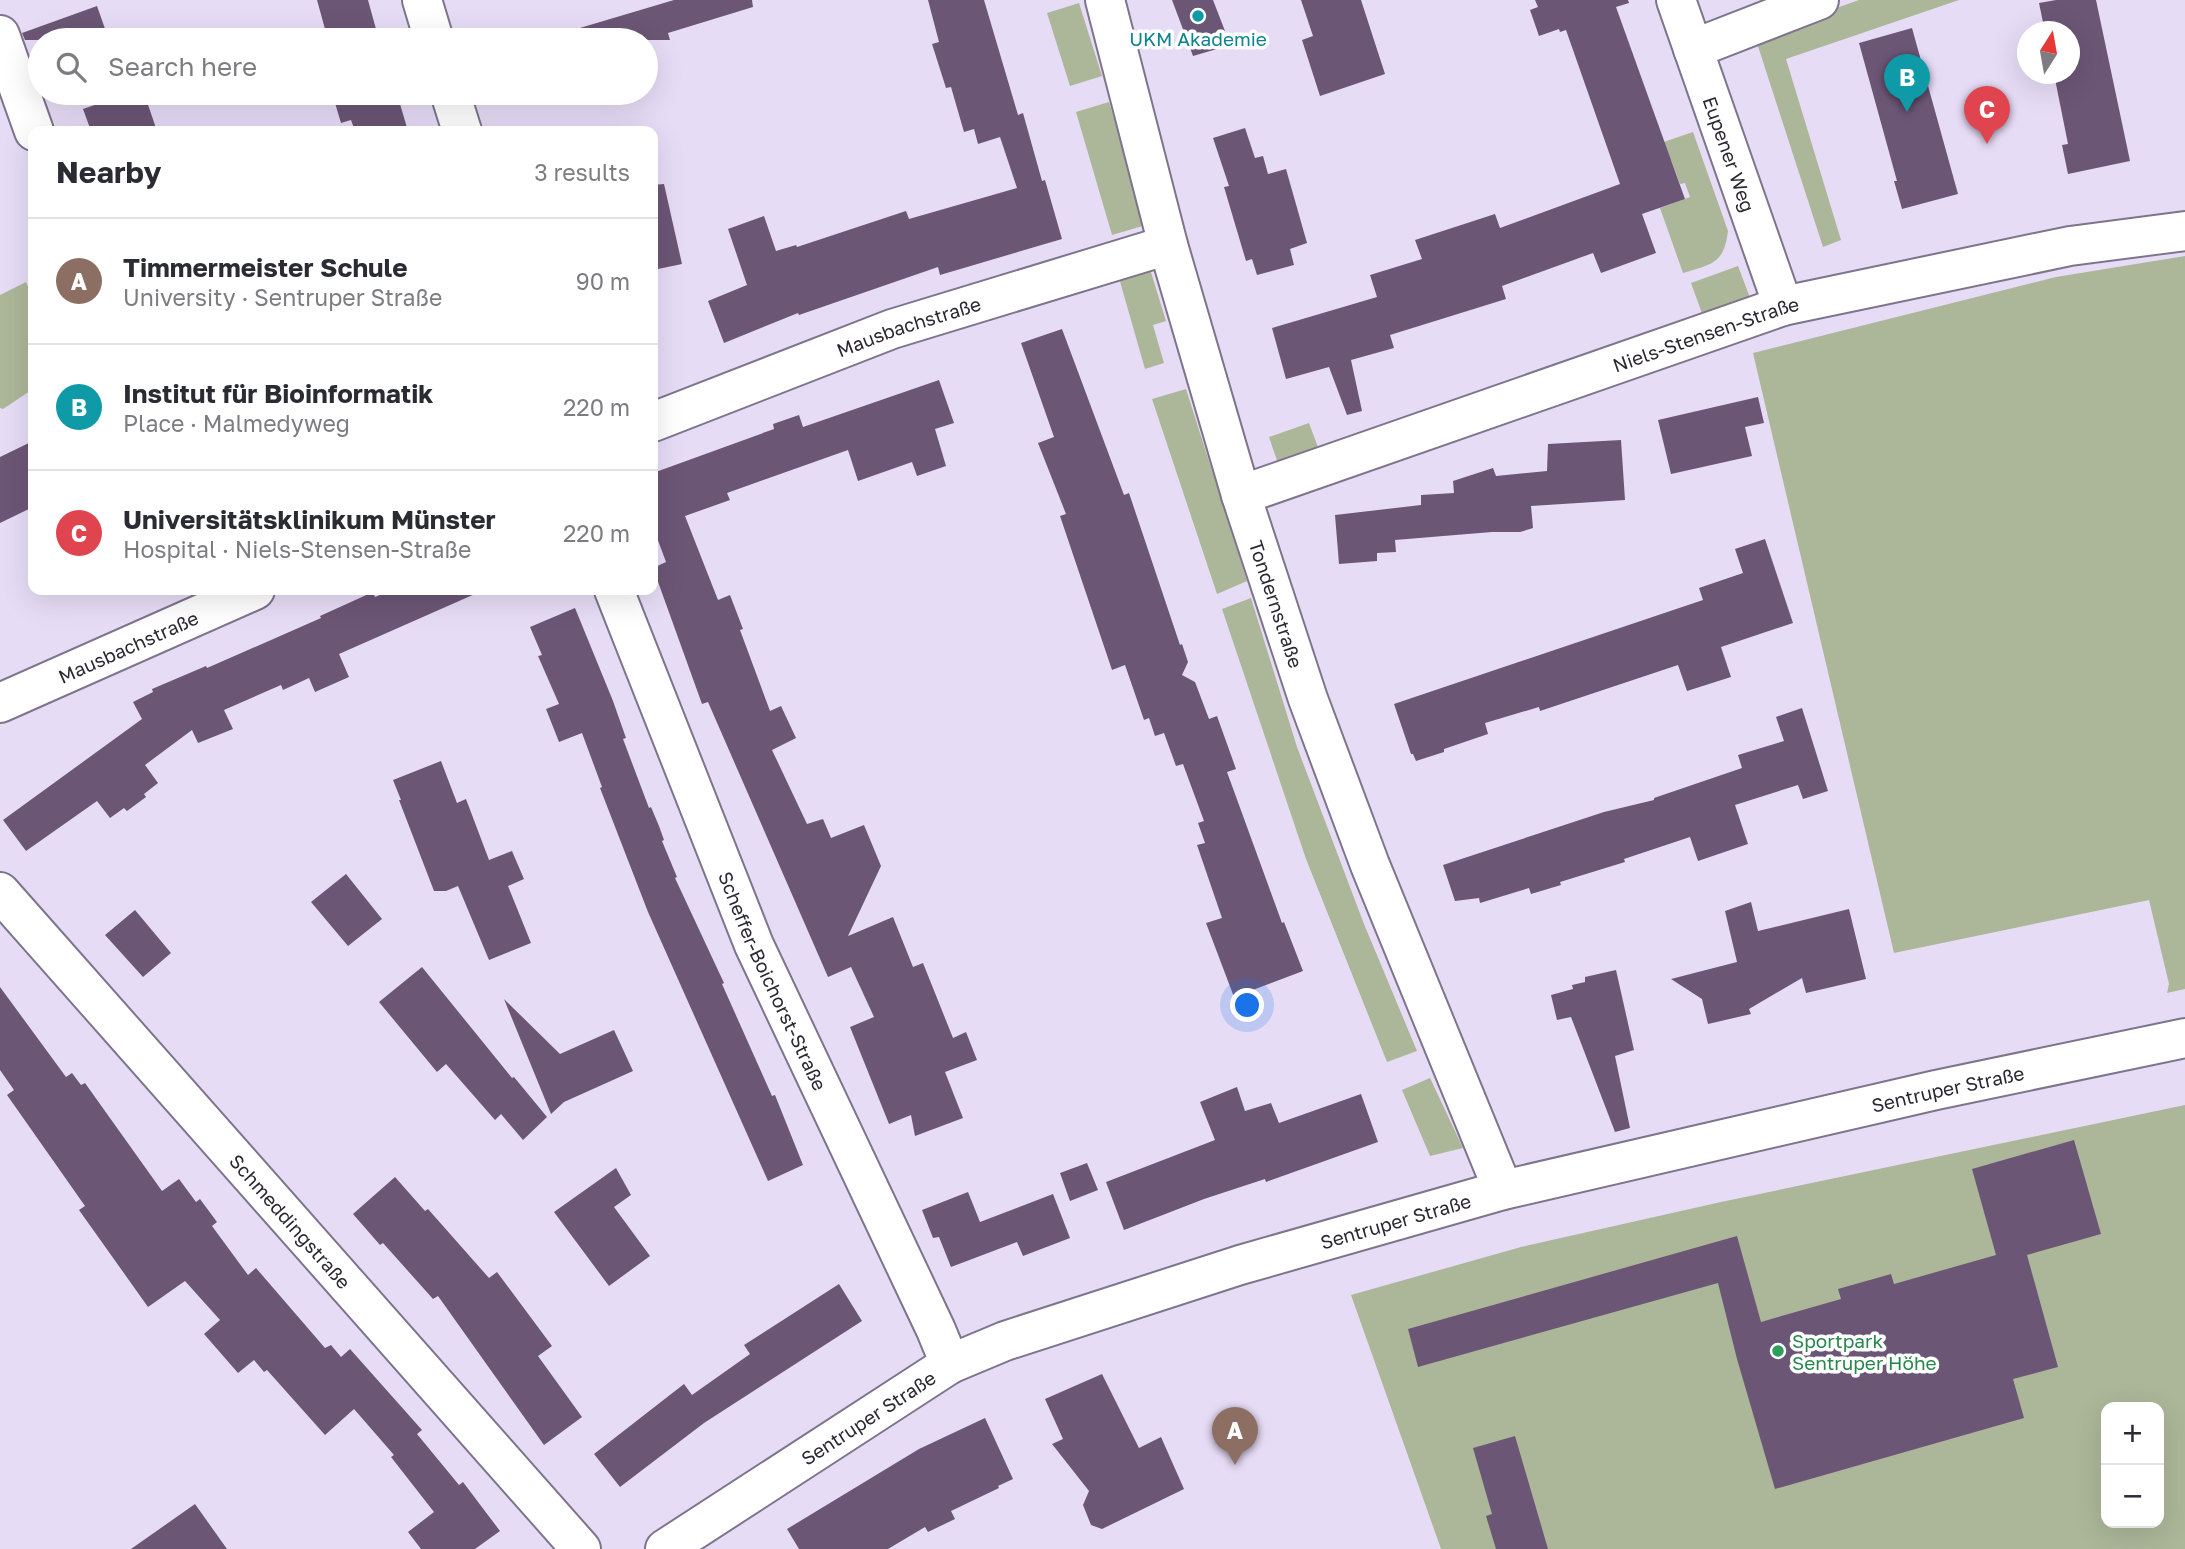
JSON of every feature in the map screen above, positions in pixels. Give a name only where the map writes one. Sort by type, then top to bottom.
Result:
[{"type":"street","points":[[422,0],[430,28]]},
{"type":"street","name":"Tondernstraße","points":[[1105,0],[1168,245],[1241,495],[1322,737],[1370,865],[1503,1189]]},
{"type":"street","name":"Eupener Weg","points":[[1676,0],[1783,306]]},
{"type":"street","points":[[1693,49],[1819,0]]},
{"type":"street","points":[[0,35],[32,126]]},
{"type":"street","points":[[454,105],[460,126]]},
{"type":"street","name":"Niels-Stensen-Straße","points":[[1241,495],[1783,306],[2070,246],[2185,231]]},
{"type":"street","name":"Mausbachstraße","points":[[658,420],[892,329],[1168,245]]},
{"type":"street","name":"Mausbachstraße","points":[[0,703],[229,595]]},
{"type":"street","name":"Scheffer-Boichorst-Straße","points":[[616,595],[754,945],[950,1364]]},
{"type":"street","name":"Schmeddingstraße","points":[[0,892],[581,1549]]},
{"type":"street","name":"Sentruper Straße","points":[[665,1549],[950,1364],[1005,1341],[1240,1265],[1503,1189],[1923,1093],[2185,1038]]},
{"type":"green space","points":[[1859,0],[1959,0],[1786,59],[1841,240],[1823,247],[1755,37]]},
{"type":"green space","points":[[1079,3],[1102,76],[1070,86],[1047,13]]},
{"type":"green space","points":[[1109,102],[1146,225],[1112,235],[1076,112]]},
{"type":"green space","points":[[1693,132],[1728,231],[1723,250],[1715,261],[1683,273],[1660,208],[1690,197],[1685,183],[1680,184],[1671,160],[1646,168],[1640,150]]},
{"type":"green space","points":[[2185,256],[2185,989],[2167,993],[2169,984],[2149,900],[1894,953],[1753,353],[2056,277]]},
{"type":"green space","points":[[1738,266],[1752,303],[1704,319],[1691,283]]},
{"type":"green space","points":[[1150,269],[1166,321],[1153,325],[1164,363],[1145,369],[1119,278]]},
{"type":"green space","points":[[26,282],[28,287],[28,392],[3,409],[0,408],[0,295]]},
{"type":"green space","points":[[1186,389],[1247,581],[1217,594],[1152,399]]},
{"type":"green space","points":[[1309,423],[1322,458],[1281,472],[1269,437]]},
{"type":"green space","points":[[1251,598],[1297,747],[1364,924],[1417,1051],[1387,1062],[1306,859],[1222,609]]},
{"type":"green space","points":[[1430,1078],[1463,1148],[1430,1156],[1402,1090]]},
{"type":"green space","name":"Sportpark Sentruper Höhe","points":[[2185,1105],[2185,1549],[1441,1549],[1351,1295],[1521,1247],[1721,1202]]},
{"type":"building","points":[[317,0],[368,0],[376,28],[325,28]]},
{"type":"building","points":[[674,0],[752,0],[753,7],[668,33],[670,40],[658,40],[658,28],[580,28]]},
{"type":"building","points":[[928,0],[984,0],[1018,115],[1023,113],[1062,239],[940,275],[938,267],[799,315],[798,313],[724,343],[708,301],[747,285],[728,229],[764,216],[776,251],[796,245],[797,247],[906,211],[909,219],[1017,188],[1000,137],[978,144],[974,129],[964,132],[951,87],[946,88],[932,44],[939,42]]},
{"type":"building","name":"UKM Akademie","points":[[1172,0],[1213,0],[1225,31],[1219,33],[1224,47],[1193,56]]},
{"type":"building","points":[[1301,0],[1361,0],[1385,74],[1320,96],[1302,40],[1313,36]]},
{"type":"building","points":[[1535,0],[1628,0],[1629,3],[1616,7],[1685,199],[1642,214],[1656,253],[1601,273],[1593,253],[1502,286],[1506,299],[1390,335],[1394,348],[1351,360],[1362,411],[1347,415],[1329,367],[1286,379],[1272,328],[1377,297],[1370,275],[1422,259],[1415,240],[1495,214],[1500,228],[1620,184],[1566,30],[1560,32],[1559,29],[1539,36],[1530,10],[1538,7]]},
{"type":"building","points":[[2056,0],[2096,0],[2130,161],[2068,174],[2062,145],[2068,144],[2056,84],[2080,84],[2080,21],[2043,21],[2039,3]]},
{"type":"building","points":[[97,6],[105,28],[36,28]]},
{"type":"building","points":[[1912,28],[1958,194],[1902,209],[1894,181],[1897,181],[1859,43]]},
{"type":"building","points":[[28,31],[28,40],[25,40],[22,33]]},
{"type":"building","points":[[94,105],[148,105],[155,126],[89,126],[83,109]]},
{"type":"building","points":[[336,105],[400,105],[407,126],[353,126],[351,120],[341,123]]},
{"type":"building","points":[[1245,128],[1255,158],[1263,156],[1268,174],[1286,169],[1307,243],[1290,249],[1294,265],[1257,275],[1252,259],[1246,261],[1224,187],[1229,186],[1213,138]]},
{"type":"building","points":[[664,184],[682,264],[658,269],[658,185]]},
{"type":"building","points":[[1062,329],[1124,495],[1129,493],[1180,645],[1182,644],[1188,662],[1182,675],[1195,682],[1209,719],[1217,716],[1236,769],[1227,772],[1282,923],[1284,922],[1303,971],[1234,997],[1206,923],[1222,918],[1197,845],[1205,843],[1198,823],[1204,821],[1183,764],[1176,766],[1164,733],[1155,736],[1149,718],[1144,720],[1125,665],[1112,670],[1060,516],[1066,514],[1038,443],[1054,437],[1021,343]]},
{"type":"building","points":[[939,380],[954,423],[935,429],[946,466],[917,476],[912,462],[858,481],[848,450],[727,493],[730,500],[685,516],[718,600],[730,595],[770,711],[781,706],[796,738],[772,750],[807,824],[823,819],[831,838],[864,825],[881,866],[848,936],[893,917],[913,967],[923,963],[953,1038],[966,1032],[977,1060],[945,1072],[963,1118],[915,1136],[911,1115],[889,1124],[850,1027],[874,1017],[851,967],[828,977],[708,702],[702,704],[658,582],[658,566],[666,562],[658,540],[658,471],[774,429],[773,424],[799,415],[803,427]]},
{"type":"building","points":[[1758,397],[1764,423],[1745,427],[1752,456],[1671,474],[1658,420]]},
{"type":"building","points":[[1621,440],[1625,500],[1531,506],[1533,528],[1520,532],[1395,540],[1396,552],[1377,553],[1377,561],[1339,564],[1335,515],[1421,505],[1421,495],[1454,493],[1453,481],[1493,468],[1496,476],[1547,471],[1548,444]]},
{"type":"building","points":[[28,443],[28,509],[0,523],[0,457]]},
{"type":"building","points":[[1765,539],[1793,623],[1721,647],[1731,677],[1687,691],[1678,665],[1540,711],[1539,707],[1485,723],[1488,734],[1444,749],[1444,752],[1416,761],[1411,754],[1394,704],[1703,600],[1699,588],[1743,573],[1735,549]]},
{"type":"building","points":[[366,595],[473,595],[339,654],[349,677],[315,692],[309,678],[283,690],[281,685],[224,710],[233,729],[198,743],[192,730],[145,765],[158,783],[144,794],[146,797],[127,811],[124,808],[110,818],[97,801],[26,851],[3,820],[142,719],[133,702],[153,692],[152,689],[206,666],[207,668]]},
{"type":"building","points":[[575,608],[613,701],[626,738],[623,739],[649,808],[651,807],[659,826],[664,840],[662,841],[677,877],[675,878],[772,1096],[775,1095],[803,1165],[768,1181],[648,912],[600,788],[602,787],[582,733],[559,742],[546,709],[559,704],[538,656],[542,655],[530,627]]},
{"type":"building","points":[[1802,708],[1828,791],[1803,799],[1798,785],[1735,805],[1748,844],[1698,861],[1690,837],[1531,894],[1529,888],[1480,903],[1479,898],[1455,901],[1443,865],[1604,812],[1654,800],[1742,768],[1738,755],[1784,741],[1776,717]]},
{"type":"building","points":[[441,761],[457,803],[466,799],[489,860],[512,851],[524,879],[508,886],[531,943],[489,960],[458,886],[446,891],[434,891],[393,780]]},
{"type":"building","points":[[346,874],[382,919],[348,946],[311,902]]},
{"type":"building","points":[[1751,902],[1758,931],[1849,909],[1866,979],[1806,993],[1802,978],[1749,1009],[1751,1014],[1708,1024],[1702,999],[1671,979],[1737,962],[1725,911]]},
{"type":"building","points":[[135,910],[171,953],[143,977],[105,935]]},
{"type":"building","points":[[422,967],[547,1117],[523,1140],[501,1114],[495,1120],[446,1064],[437,1072],[379,1002]]},
{"type":"building","points":[[1616,970],[1634,1050],[1615,1056],[1630,1128],[1615,1132],[1571,1017],[1557,1020],[1551,995],[1573,989],[1572,985],[1585,982],[1585,977]]},
{"type":"building","points":[[0,987],[66,1077],[72,1073],[81,1085],[85,1083],[162,1191],[179,1179],[196,1202],[200,1199],[217,1222],[212,1226],[248,1275],[256,1268],[325,1348],[331,1345],[341,1357],[350,1349],[422,1430],[417,1434],[459,1485],[463,1482],[500,1531],[475,1549],[421,1549],[408,1532],[434,1512],[391,1457],[394,1455],[354,1409],[325,1435],[267,1370],[264,1372],[254,1360],[238,1373],[204,1334],[220,1320],[185,1281],[148,1307],[79,1210],[85,1206],[7,1095],[14,1090],[0,1070]]},
{"type":"building","points":[[504,999],[560,1054],[614,1030],[633,1071],[564,1102],[551,1114]]},
{"type":"building","points":[[1237,1087],[1245,1111],[1271,1103],[1279,1123],[1361,1094],[1378,1142],[1266,1182],[1265,1179],[1204,1199],[1124,1230],[1106,1182],[1215,1140],[1200,1102]]},
{"type":"building","points":[[2074,1140],[2101,1234],[2027,1255],[2058,1367],[2013,1379],[2024,1418],[1775,1489],[1718,1283],[1418,1367],[1408,1329],[1737,1236],[1761,1322],[1841,1299],[1838,1289],[1891,1274],[1894,1284],[1996,1255],[1972,1169]]},
{"type":"building","points":[[1087,1163],[1098,1190],[1070,1201],[1060,1173]]},
{"type":"building","points":[[616,1168],[631,1195],[614,1207],[650,1256],[609,1286],[554,1212]]},
{"type":"building","points":[[395,1177],[425,1211],[428,1209],[489,1278],[497,1272],[552,1346],[538,1356],[582,1417],[544,1445],[438,1296],[433,1299],[353,1214]]},
{"type":"building","points":[[968,1192],[980,1222],[1053,1194],[1070,1238],[1023,1256],[1017,1242],[951,1267],[939,1237],[933,1238],[922,1210]]},
{"type":"building","points":[[839,1284],[862,1321],[704,1423],[620,1487],[594,1454],[684,1384],[692,1395],[750,1354],[744,1345]]},
{"type":"building","points":[[1102,1374],[1139,1448],[1161,1437],[1184,1489],[1102,1529],[1091,1525],[1083,1505],[1089,1491],[1052,1444],[1063,1439],[1045,1399]]},
{"type":"building","points":[[985,1418],[1013,1479],[951,1511],[955,1519],[928,1532],[925,1527],[888,1549],[799,1549],[787,1529],[919,1449]]},
{"type":"building","points":[[1515,1436],[1548,1549],[1496,1549],[1486,1516],[1492,1514],[1473,1448]]},
{"type":"building","points":[[195,1504],[227,1549],[131,1549]]},
{"type":"place","name":"UKM Akademie","points":[[1198,16]]},
{"type":"place","name":"Institut für Bioinformatik","points":[[1907,112]]},
{"type":"place","name":"Universitätsklinikum Münster","points":[[1987,144]]},
{"type":"place","name":"Sportpark Sentruper Höhe","points":[[1778,1351]]},
{"type":"place","name":"Timmermeister Schule","points":[[1235,1465]]}]
